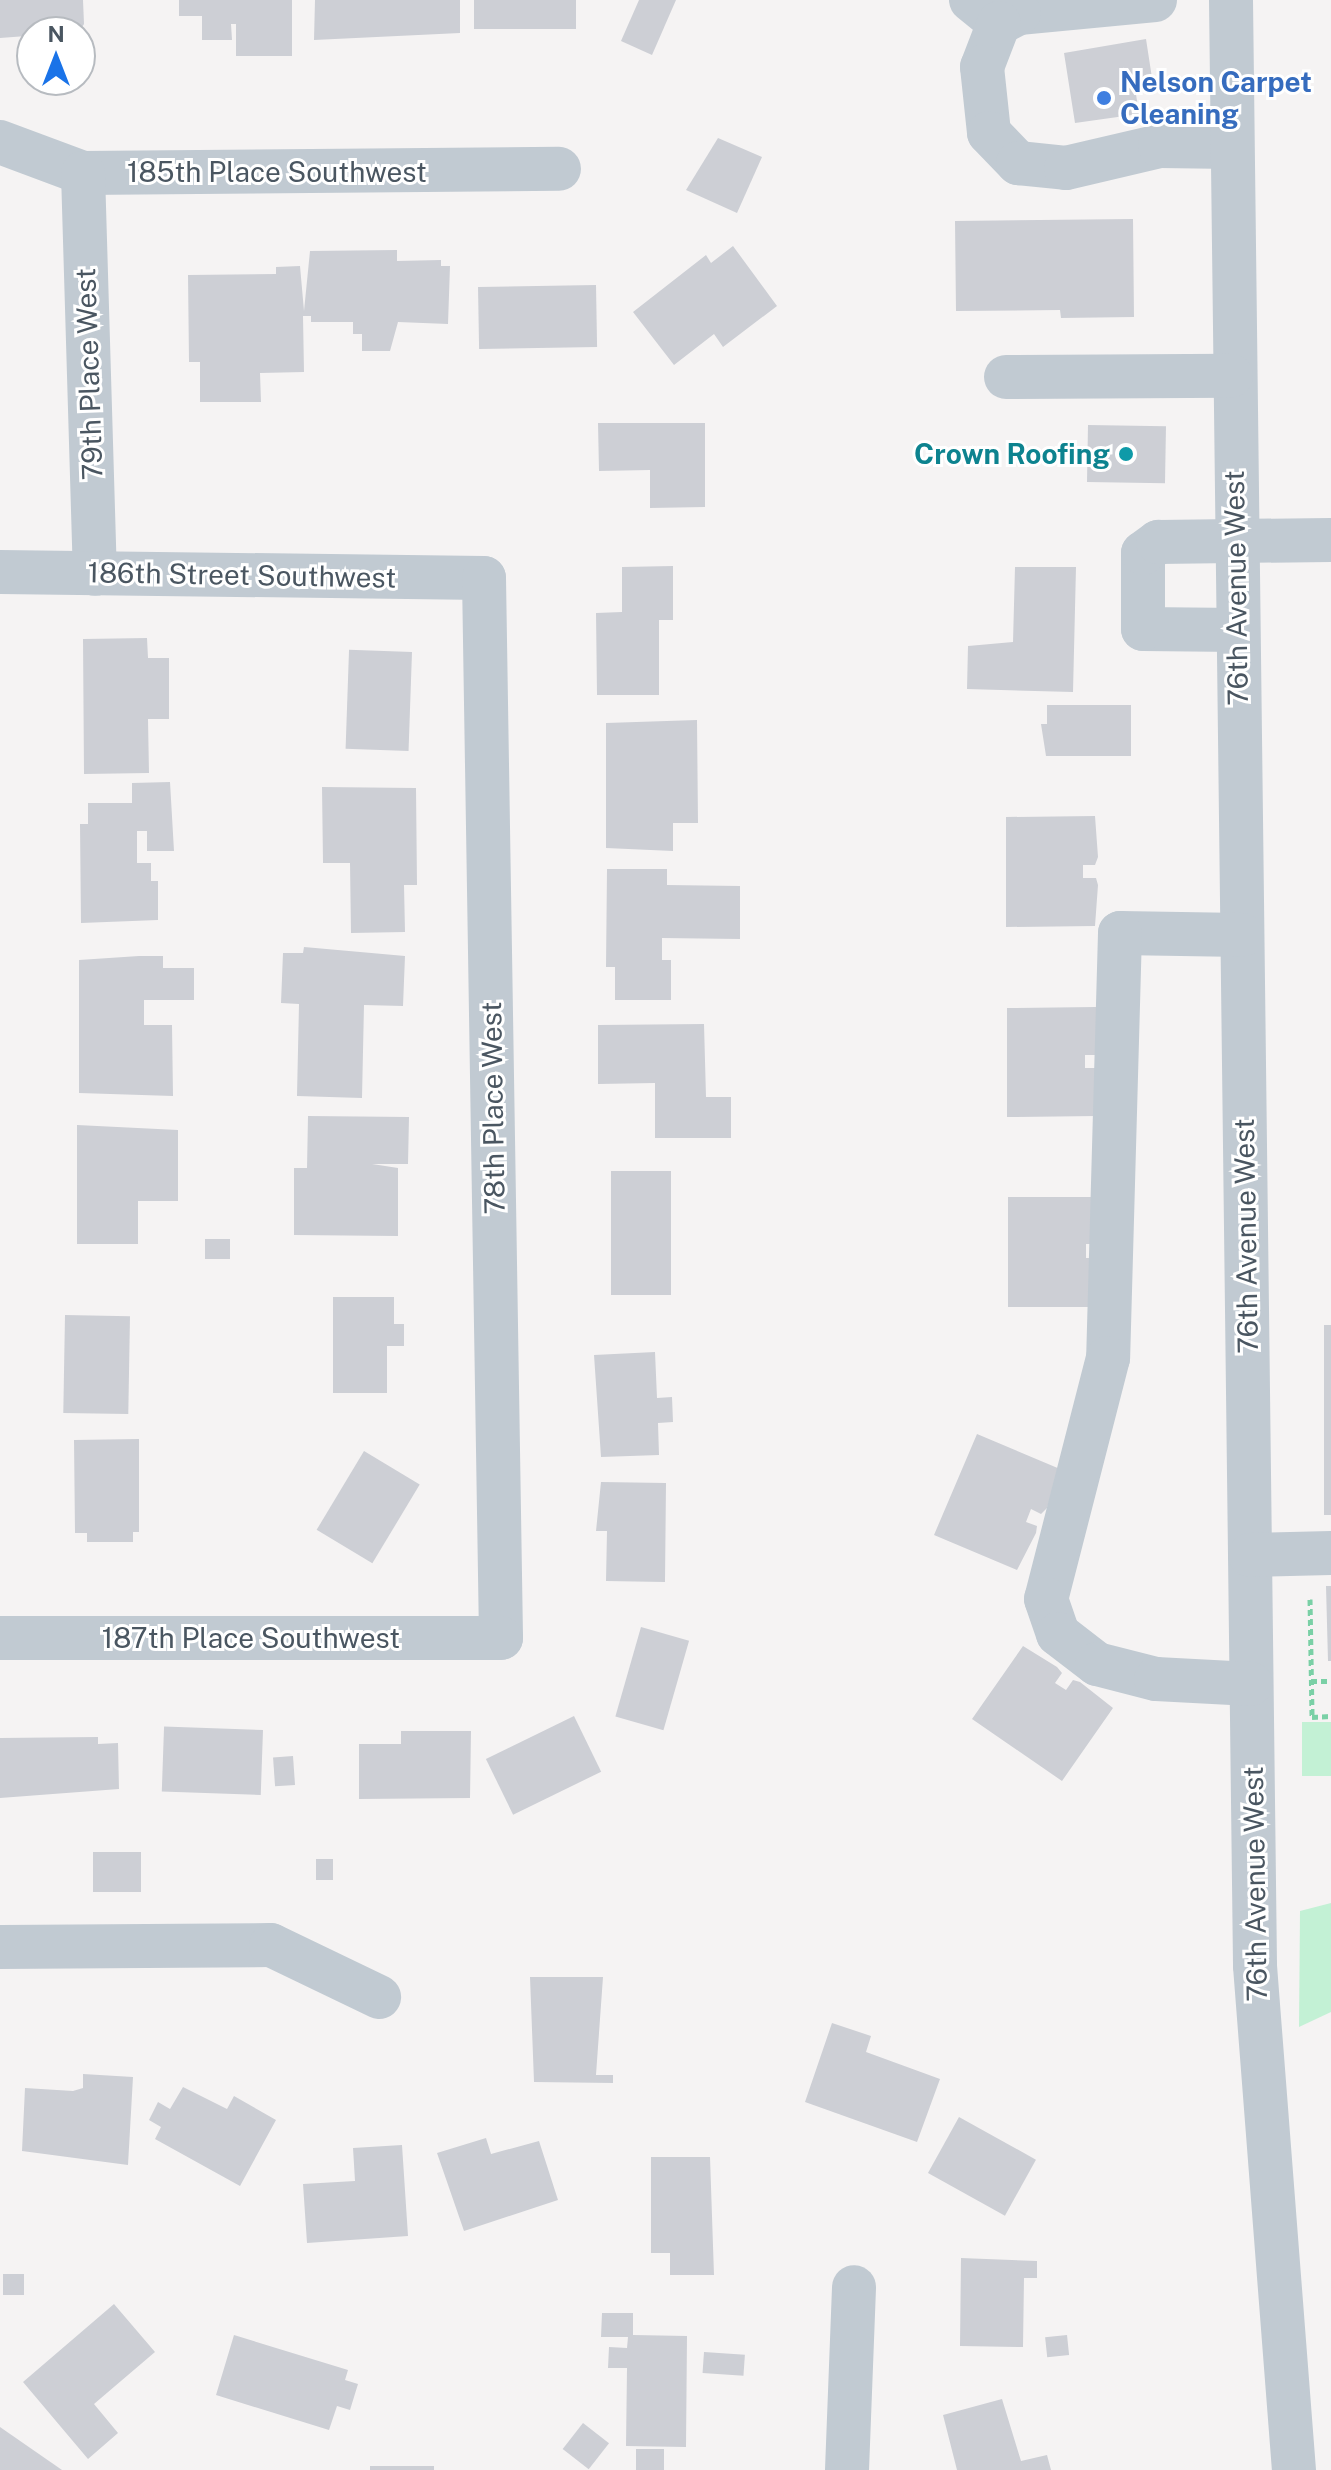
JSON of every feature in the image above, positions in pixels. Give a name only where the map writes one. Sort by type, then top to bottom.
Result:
[{"type":"street","points":[[1155,0],[1019,13],[985,11],[983,111],[1000,152],[1018,163],[1066,168],[1160,146],[1232,147]]},
{"type":"street","name":"76th Avenue West","points":[[1231,0],[1231,376],[1237,541],[1255,1966],[1294,2470]]},
{"type":"street","name":"185th Place Southwest","points":[[0,142],[83,173],[559,169]]},
{"type":"street","name":"79th Place West","points":[[83,173],[95,574]]},
{"type":"street","points":[[1006,377],[1231,376]]},
{"type":"street","points":[[1238,630],[1143,629],[1143,553],[1158,542],[1331,540]]},
{"type":"street","name":"186th Street Southwest","points":[[0,572],[484,578]]},
{"type":"street","name":"78th Place West","points":[[484,578],[501,1638]]},
{"type":"street","points":[[1242,935],[1120,933],[1108,1358],[1046,1599],[1058,1634],[1097,1664],[1156,1679],[1251,1684]]},
{"type":"street","points":[[1250,1555],[1331,1553]]},
{"type":"street","name":"187th Place Southwest","points":[[0,1638],[501,1638]]},
{"type":"street","points":[[0,1947],[271,1945],[379,1997]]},
{"type":"street","points":[[847,2470],[854,2287]]},
{"type":"path","points":[[1310,1593],[1312,1717],[1331,1716]]},
{"type":"path","points":[[1311,1681],[1331,1681]]},
{"type":"green space","points":[[1302,1722],[1331,1722],[1331,1776],[1302,1776]]},
{"type":"green space","points":[[1331,1903],[1331,2012],[1299,2027],[1300,1911]]},
{"type":"building","points":[[0,0],[83,0],[84,16],[16,16],[16,37],[0,38]]},
{"type":"building","points":[[179,0],[292,0],[292,56],[236,56],[236,24],[231,24],[232,40],[202,40],[202,16],[179,16]]},
{"type":"building","points":[[315,0],[460,0],[460,33],[314,40]]},
{"type":"building","points":[[474,0],[576,0],[576,29],[474,29]]},
{"type":"building","points":[[639,0],[676,0],[652,55],[621,41]]},
{"type":"building","name":"Nelson Carpet Cleaning","points":[[1146,39],[1152,78],[1134,81],[1139,114],[1075,123],[1064,53]]},
{"type":"building","points":[[718,138],[762,157],[737,213],[686,190]]},
{"type":"building","points":[[1133,219],[1134,317],[1061,318],[1060,310],[956,311],[955,221]]},
{"type":"building","points":[[733,246],[777,306],[723,347],[714,334],[674,365],[633,312],[706,255],[711,263]]},
{"type":"building","points":[[397,250],[397,261],[441,260],[441,266],[450,266],[448,324],[398,322],[390,351],[362,351],[362,334],[353,334],[353,322],[311,322],[311,316],[303,316],[304,372],[260,373],[261,402],[200,402],[200,362],[189,362],[188,275],[276,274],[276,267],[300,266],[304,311],[310,251]]},
{"type":"building","points":[[596,285],[597,347],[479,349],[478,287]]},
{"type":"building","points":[[598,423],[705,423],[705,507],[650,508],[650,470],[599,471]]},
{"type":"building","name":"Crown Roofing","points":[[1088,425],[1166,426],[1165,483],[1087,482]]},
{"type":"building","points":[[673,566],[673,620],[659,620],[659,695],[597,695],[596,613],[622,612],[622,567]]},
{"type":"building","points":[[1015,567],[1076,567],[1073,692],[967,689],[968,646],[1013,642]]},
{"type":"building","points":[[147,638],[148,658],[169,658],[169,719],[148,719],[149,773],[84,774],[83,639]]},
{"type":"building","points":[[349,650],[412,652],[409,751],[346,749]]},
{"type":"building","points":[[1047,705],[1131,705],[1131,756],[1046,756],[1041,724],[1047,724]]},
{"type":"building","points":[[697,720],[698,823],[673,823],[673,851],[606,848],[606,723]]},
{"type":"building","points":[[170,782],[174,851],[147,851],[147,831],[137,831],[137,863],[151,863],[151,881],[158,881],[158,920],[81,923],[80,824],[88,824],[88,803],[132,803],[132,783]]},
{"type":"building","points":[[322,787],[416,788],[417,885],[404,885],[405,932],[351,933],[350,863],[323,863]]},
{"type":"building","points":[[1095,816],[1098,857],[1095,865],[1083,865],[1083,878],[1096,878],[1098,885],[1095,926],[1006,927],[1006,817]]},
{"type":"building","points":[[607,869],[667,869],[667,885],[740,886],[740,939],[662,938],[662,960],[671,960],[671,1000],[615,1000],[615,967],[606,967]]},
{"type":"building","points":[[304,947],[405,956],[403,1006],[364,1005],[362,1098],[297,1096],[299,1004],[281,1003],[283,953],[303,953]]},
{"type":"building","points":[[163,956],[163,968],[194,968],[194,1000],[144,1000],[144,1025],[172,1025],[173,1096],[79,1093],[79,960]]},
{"type":"building","points":[[1096,1007],[1096,1055],[1085,1055],[1085,1068],[1097,1068],[1097,1116],[1007,1117],[1007,1008]]},
{"type":"building","points":[[704,1024],[706,1097],[731,1097],[731,1138],[655,1138],[655,1083],[598,1084],[598,1025]]},
{"type":"building","points":[[308,1116],[409,1117],[408,1164],[372,1164],[398,1168],[398,1236],[294,1235],[294,1168],[307,1168]]},
{"type":"building","points":[[77,1125],[178,1130],[178,1201],[138,1201],[138,1244],[77,1244]]},
{"type":"building","points":[[611,1171],[671,1171],[671,1295],[611,1295]]},
{"type":"building","points":[[1008,1197],[1098,1197],[1098,1244],[1086,1244],[1086,1258],[1096,1258],[1098,1307],[1008,1307]]},
{"type":"building","points":[[205,1239],[230,1239],[230,1259],[205,1259]]},
{"type":"building","points":[[333,1297],[394,1297],[394,1324],[404,1324],[404,1346],[387,1346],[387,1393],[333,1393]]},
{"type":"building","points":[[65,1315],[130,1316],[128,1414],[63,1413]]},
{"type":"building","points":[[1324,1325],[1331,1325],[1331,1515],[1324,1515]]},
{"type":"building","points":[[655,1352],[657,1398],[672,1397],[673,1422],[658,1423],[659,1455],[601,1457],[594,1355]]},
{"type":"building","points":[[977,1434],[1060,1469],[1047,1508],[1041,1514],[1031,1509],[1026,1522],[1037,1526],[1036,1533],[1017,1570],[934,1535]]},
{"type":"building","points":[[139,1439],[139,1532],[133,1532],[133,1542],[87,1542],[87,1533],[75,1533],[74,1440]]},
{"type":"building","points":[[364,1451],[420,1484],[372,1563],[317,1530]]},
{"type":"building","points":[[601,1482],[666,1483],[665,1582],[606,1581],[607,1531],[596,1531]]},
{"type":"building","points":[[1326,1586],[1331,1586],[1331,1661],[1328,1661]]},
{"type":"building","points":[[641,1627],[689,1641],[663,1730],[615,1716]]},
{"type":"building","points":[[1023,1646],[1057,1667],[1062,1673],[1055,1683],[1066,1690],[1073,1680],[1080,1682],[1113,1708],[1062,1781],[972,1719]]},
{"type":"building","points":[[574,1716],[601,1772],[513,1815],[486,1759]]},
{"type":"building","points":[[164,1727],[263,1730],[261,1795],[162,1792]]},
{"type":"building","points":[[401,1731],[471,1731],[470,1798],[359,1799],[359,1744],[401,1744]]},
{"type":"building","points":[[98,1737],[98,1744],[118,1743],[119,1789],[0,1798],[0,1738]]},
{"type":"building","points":[[293,1756],[295,1785],[275,1786],[273,1757]]},
{"type":"building","points":[[93,1852],[141,1852],[141,1892],[93,1892]]},
{"type":"building","points":[[316,1859],[333,1859],[333,1880],[316,1880]]},
{"type":"building","points":[[530,1977],[603,1977],[596,2075],[613,2075],[613,2083],[534,2082]]},
{"type":"building","points":[[832,2023],[871,2036],[866,2052],[940,2079],[917,2142],[805,2102]]},
{"type":"building","points":[[83,2074],[133,2077],[128,2165],[22,2151],[25,2088],[73,2091],[83,2088]]},
{"type":"building","points":[[183,2087],[227,2109],[234,2096],[276,2120],[240,2186],[155,2139],[161,2127],[149,2120],[158,2102],[170,2109]]},
{"type":"building","points":[[959,2117],[1036,2160],[1005,2216],[928,2173]]},
{"type":"building","points":[[486,2138],[491,2154],[539,2141],[558,2200],[464,2231],[437,2153]]},
{"type":"building","points":[[402,2145],[408,2236],[307,2243],[303,2184],[355,2181],[353,2148]]},
{"type":"building","points":[[651,2157],[710,2157],[714,2275],[670,2275],[670,2253],[651,2253]]},
{"type":"building","points":[[961,2258],[1037,2261],[1037,2278],[1024,2278],[1023,2347],[960,2346]]},
{"type":"building","points":[[3,2274],[24,2274],[24,2295],[3,2295]]},
{"type":"building","points":[[114,2304],[155,2352],[94,2404],[118,2433],[88,2459],[23,2382]]},
{"type":"building","points":[[602,2313],[633,2313],[633,2335],[687,2336],[686,2447],[626,2446],[627,2368],[608,2368],[609,2347],[627,2348],[628,2337],[601,2337]]},
{"type":"building","points":[[234,2335],[348,2370],[345,2380],[358,2384],[350,2410],[337,2406],[329,2430],[216,2395]]},
{"type":"building","points":[[1067,2335],[1069,2355],[1047,2357],[1045,2337]]},
{"type":"building","points":[[704,2352],[745,2355],[743,2376],[703,2373]]},
{"type":"building","points":[[1002,2399],[1021,2461],[1047,2455],[1051,2470],[957,2470],[943,2415]]},
{"type":"building","points":[[583,2423],[609,2443],[589,2469],[563,2449]]},
{"type":"building","points":[[0,2427],[62,2470],[0,2470]]},
{"type":"building","points":[[636,2449],[664,2449],[664,2470],[636,2470]]},
{"type":"building","points":[[370,2466],[434,2466],[434,2470],[370,2470]]},
{"type":"place","name":"Nelson Carpet Cleaning","points":[[1104,98]]},
{"type":"place","name":"Crown Roofing","points":[[1126,454]]}]
